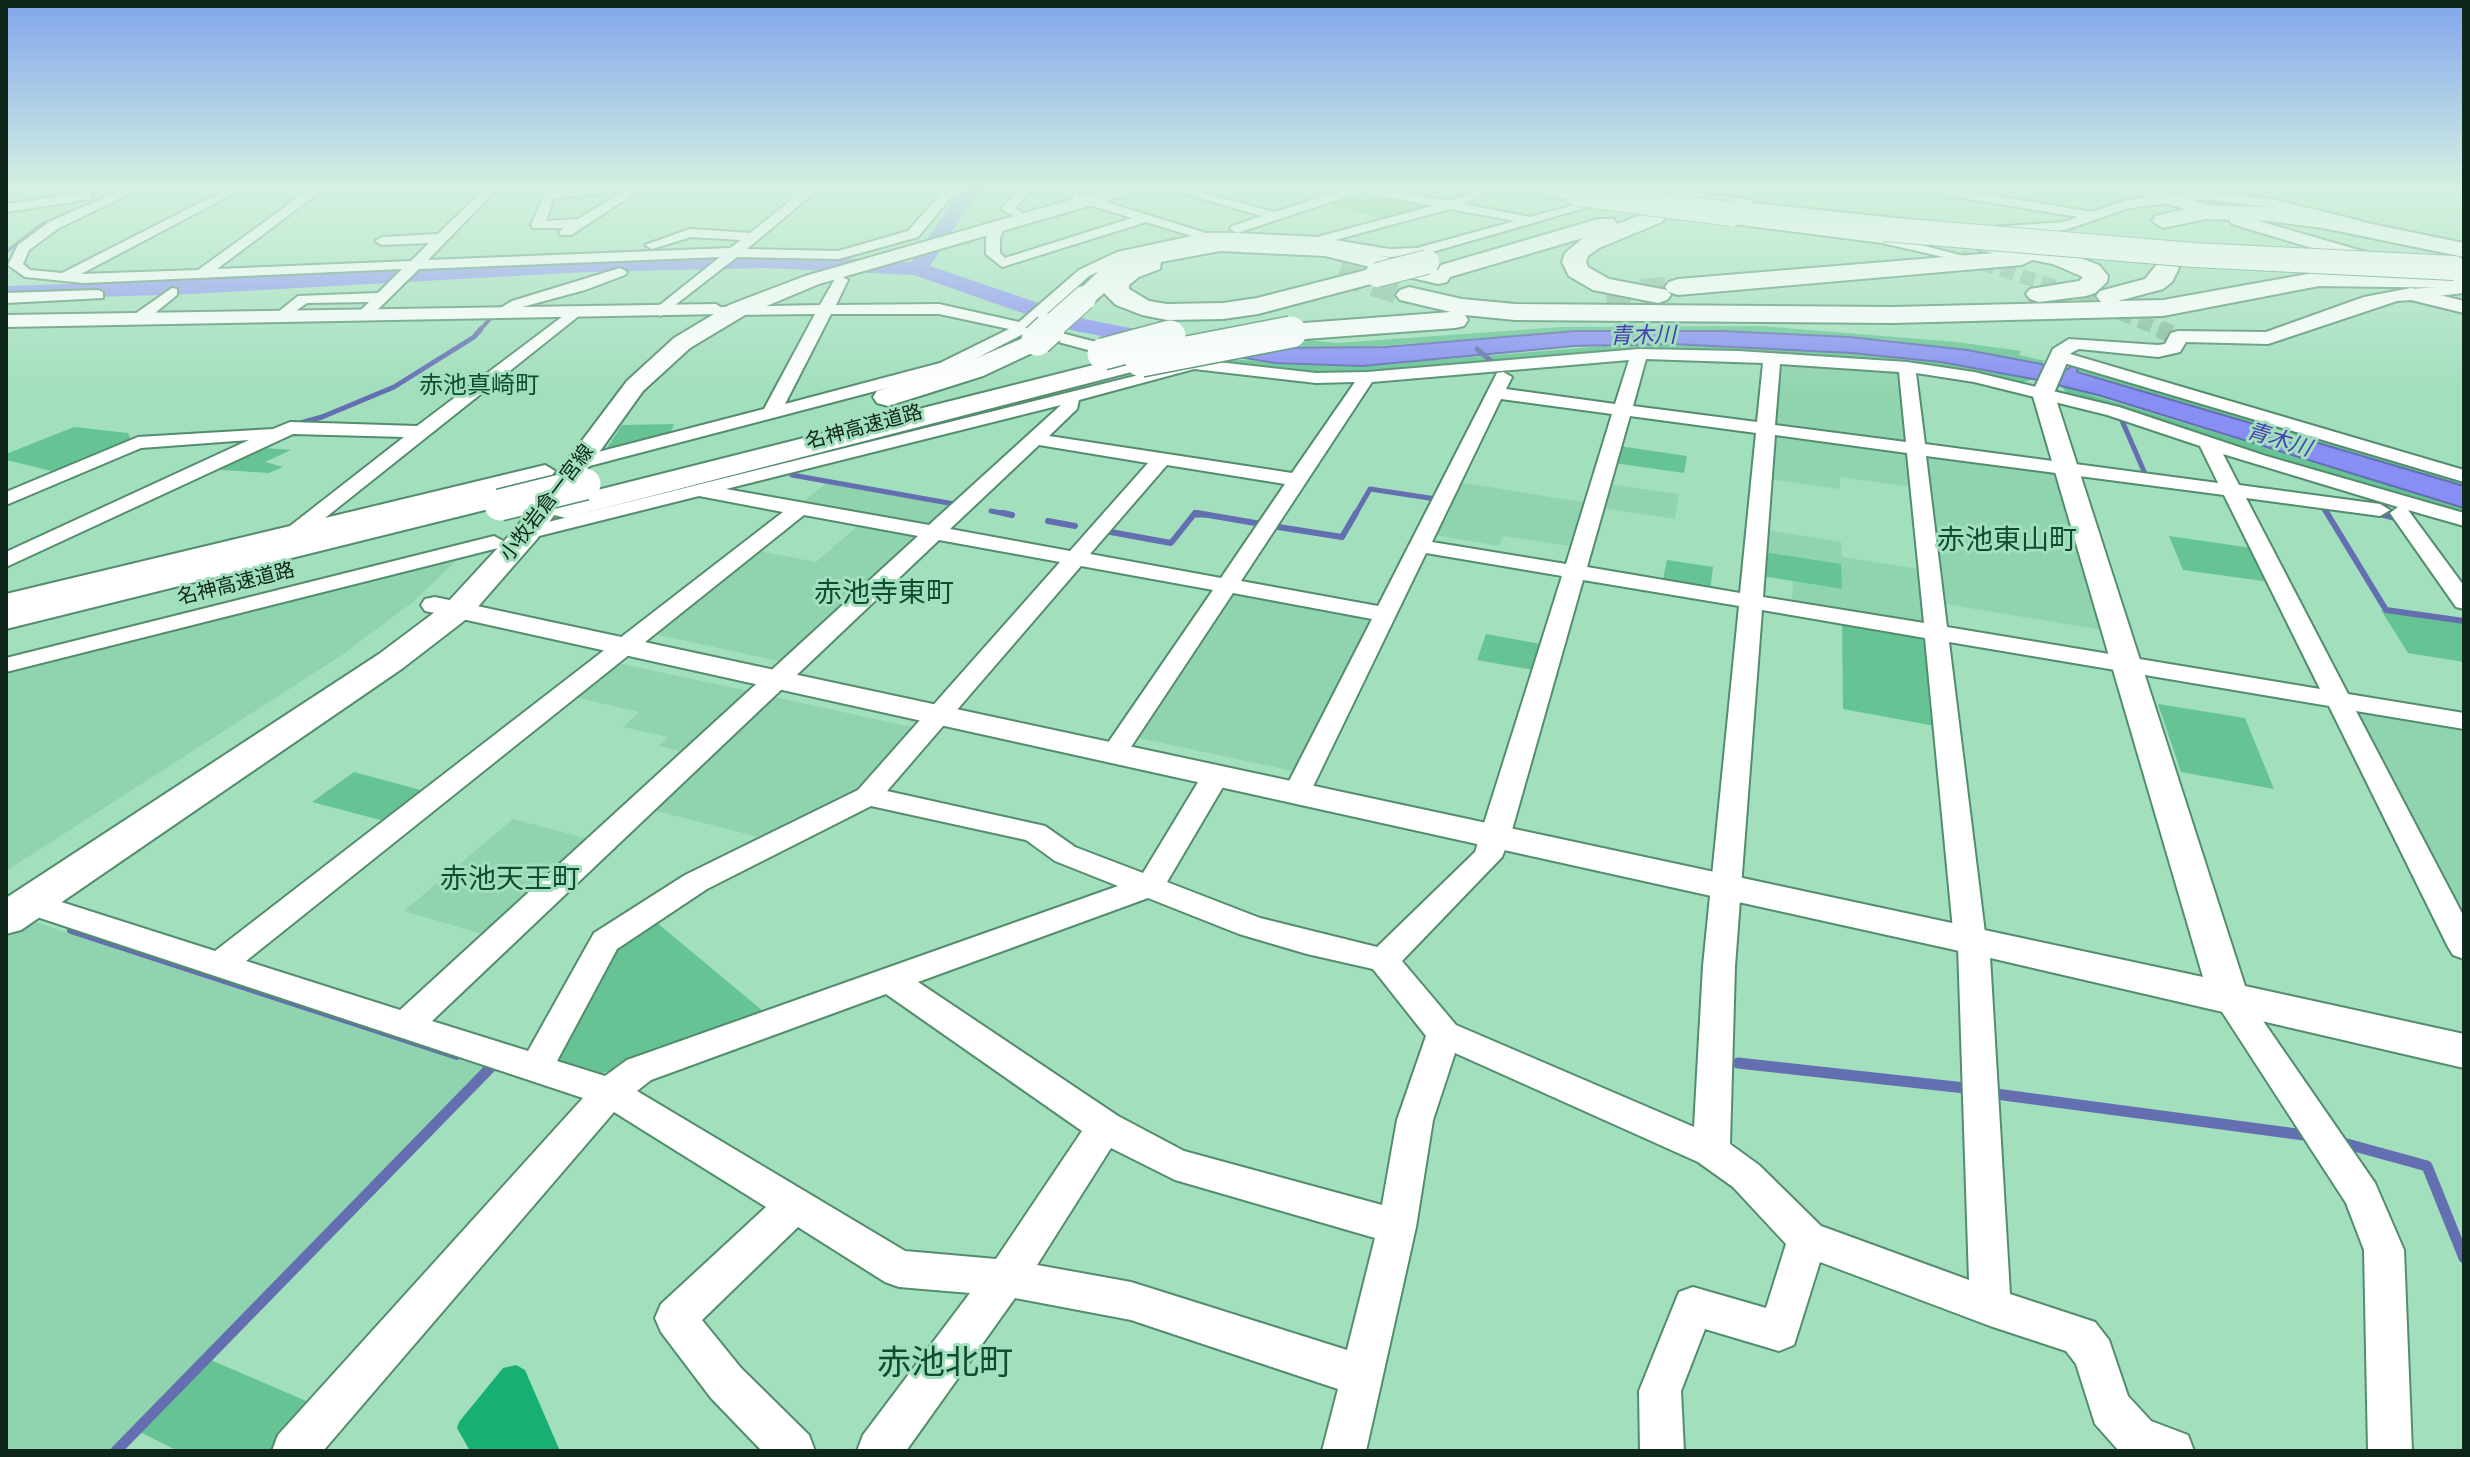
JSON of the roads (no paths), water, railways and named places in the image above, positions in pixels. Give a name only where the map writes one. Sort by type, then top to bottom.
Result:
[{"type":"highway","points":[[6,647],[495,518],[577,486],[924,386],[1001,359],[1029,330],[1084,298],[1113,271],[1154,256]]},
{"type":"highway","points":[[1339,274],[1260,257],[1202,256],[1148,264],[1117,282],[1116,291],[1125,300],[1142,307],[1167,312],[1208,312],[1258,306],[1393,283],[1484,310],[1602,305],[1893,315],[2163,308],[2295,282],[2335,278],[2464,283]]},
{"type":"highway","points":[[1349,256],[1473,294],[1524,302],[1731,304],[1955,297],[2068,292],[2095,282],[2096,276],[2090,270],[2049,256]]},
{"type":"highway","points":[[1360,256],[1491,290],[1562,297],[1602,305]]},
{"type":"highway","points":[[577,486],[1125,358],[1393,283],[1463,256]]},
{"type":"highway","points":[[1437,266],[1464,256]]},
{"type":"highway","points":[[1576,256],[1574,262],[1578,271],[1602,285],[1830,299]]},
{"type":"highway","points":[[1678,292],[1906,275],[1968,256]]},
{"type":"highway","points":[[1957,258],[2034,256]]},
{"type":"highway","points":[[2041,256],[2059,258]]},
{"type":"highway","points":[[2130,256],[2464,283]]},
{"type":"highway","points":[[2150,256],[2464,283]]},
{"type":"highway","points":[[2086,311],[2156,294],[2177,282],[2172,256]]},
{"type":"highway","points":[[2216,256],[2303,262],[2464,283]]},
{"type":"highway","points":[[2239,256],[2464,283]]},
{"type":"highway","points":[[2439,256],[2464,259]]},
{"type":"highway","points":[[1955,297],[2055,299],[2119,295],[2154,284],[2174,268]]},
{"type":"highway","points":[[2295,282],[2371,291],[2426,292]]},
{"type":"highway","points":[[1893,315],[1952,323],[2120,326],[2196,317],[2376,282],[2464,283]]},
{"type":"highway","points":[[1125,358],[1291,332],[1602,305]]},
{"type":"highway","points":[[6,617],[495,518]]},
{"type":"highway","name":"名神高速道路","points":[[6,624],[495,518]]},
{"type":"highway","name":"名神高速道路","points":[[6,641],[495,518]]},
{"type":"main road","name":"小牧岩倉一宮線","points":[[446,608],[495,518],[545,471],[611,385],[633,363],[682,328],[726,310],[892,256]]},
{"type":"main road","name":"小牧岩倉一宮線","points":[[14,904],[391,661],[577,486],[635,386],[652,368],[726,310]]},
{"type":"street","points":[[17,256],[15,265],[25,273],[64,278],[201,274],[410,275]]},
{"type":"street","points":[[64,278],[107,256]]},
{"type":"street","points":[[201,274],[226,256]]},
{"type":"street","points":[[364,315],[410,275],[425,256]]},
{"type":"street","points":[[524,260],[530,256]]},
{"type":"street","points":[[500,313],[517,304],[580,287],[637,256]]},
{"type":"street","points":[[503,277],[701,256]]},
{"type":"street","points":[[661,311],[727,256]]},
{"type":"street","points":[[995,256],[1002,263],[1024,256]]},
{"type":"street","points":[[577,486],[770,415],[946,367],[1029,330],[1052,300],[1084,273],[1120,256]]},
{"type":"street","points":[[1949,256],[1957,258]]},
{"type":"street","points":[[260,288],[410,275],[524,260],[619,264],[649,271]]},
{"type":"street","points":[[688,270],[711,269]]},
{"type":"street","points":[[770,415],[827,308],[831,275]]},
{"type":"street","points":[[2426,292],[2464,283]]},
{"type":"street","points":[[138,319],[178,291],[142,293]]},
{"type":"street","points":[[2371,291],[2268,338],[2175,336],[2173,348],[2158,351],[2076,343],[2063,349],[2043,392],[2229,998],[2362,1195],[2384,1250],[2390,1451]]},
{"type":"street","points":[[6,298],[113,294]]},
{"type":"street","points":[[280,317],[303,299],[384,297]]},
{"type":"street","points":[[6,321],[827,308],[939,309],[1138,357],[1316,378],[1367,377],[1639,354],[1772,358],[1907,367],[1974,377],[2113,411],[2401,508],[2464,602]]},
{"type":"street","points":[[289,535],[575,312]]},
{"type":"street","points":[[1383,960],[1487,857],[1496,837],[1639,354]]},
{"type":"street","points":[[2060,356],[2464,476]]},
{"type":"street","points":[[1711,1151],[1725,887],[1772,358]]},
{"type":"street","points":[[1297,793],[1510,363]]},
{"type":"street","points":[[527,533],[1197,365]]},
{"type":"street","points":[[1907,367],[1971,940],[1990,1307]]},
{"type":"street","points":[[1114,753],[1367,377]]},
{"type":"street","points":[[1495,393],[2231,490],[2401,508],[2464,520]]},
{"type":"street","points":[[405,1026],[1071,405],[1070,399]]},
{"type":"street","points":[[6,499],[138,443],[161,439],[278,433],[307,426],[422,432]]},
{"type":"street","points":[[6,560],[278,433]]},
{"type":"street","points":[[1034,439],[1297,480]]},
{"type":"street","points":[[2207,442],[2464,947]]},
{"type":"street","points":[[536,1068],[605,941],[696,882],[868,796],[1162,459]]},
{"type":"street","points":[[6,601],[545,471]]},
{"type":"street","points":[[703,491],[1385,614]]},
{"type":"street","points":[[219,965],[799,509]]},
{"type":"street","points":[[6,665],[495,518]]},
{"type":"street","points":[[1420,546],[2464,721]]},
{"type":"street","points":[[446,608],[1971,940],[2464,1051]]},
{"type":"street","points":[[294,1451],[610,1092],[639,1070],[1150,886],[1216,775]]},
{"type":"street","points":[[868,796],[1035,833],[1065,854],[1250,926],[1383,960],[1444,1034],[1711,1151],[1746,1176],[1807,1239],[1990,1307],[2080,1336],[2094,1354],[2110,1409],[2136,1437],[2172,1451]]},
{"type":"street","points":[[14,904],[219,965],[610,1092],[793,1207],[899,1269],[1006,1278],[1131,1301],[1362,1376]]},
{"type":"street","points":[[892,981],[1105,1127],[1175,1164],[1397,1227]]},
{"type":"street","points":[[1344,1451],[1397,1227],[1415,1120],[1444,1034]]},
{"type":"street","points":[[879,1451],[1006,1278],[1105,1127]]},
{"type":"street","points":[[793,1207],[675,1318],[726,1383],[793,1451]]},
{"type":"street","points":[[1662,1451],[1660,1391],[1693,1306],[1779,1331],[1807,1239]]},
{"type":"water","points":[[1576,331],[1722,331],[1850,337],[1967,350],[2068,369],[2073,364],[2078,366],[2077,372],[2464,486],[2464,508],[2098,395],[1941,362],[1852,353],[1672,344],[1574,346],[1362,366],[1275,363],[1227,355],[1277,348],[1385,347]]},
{"type":"waterway","name":"青木川","points":[[917,269],[926,256]]},
{"type":"waterway","points":[[6,293],[189,287],[587,265],[766,261],[917,269]]},
{"type":"waterway","points":[[622,269],[635,264]]},
{"type":"waterway","name":"青木川","points":[[917,269],[1080,325],[1171,343]]},
{"type":"waterway","points":[[479,331],[489,320]]},
{"type":"waterway","points":[[293,425],[322,417],[394,387],[474,337],[481,329]]},
{"type":"waterway","points":[[1477,349],[1491,361]]},
{"type":"waterway","points":[[2120,416],[2146,476]]},
{"type":"waterway","points":[[792,475],[954,504]]},
{"type":"waterway","points":[[1355,515],[1370,489],[1436,499]]},
{"type":"waterway","points":[[2322,506],[2328,515]]},
{"type":"waterway","points":[[991,511],[1012,515],[1003,513]]},
{"type":"waterway","points":[[1197,513],[1209,515]]},
{"type":"waterway","points":[[1272,526],[1342,537],[1356,513]]},
{"type":"waterway","points":[[2327,513],[2386,610],[2464,621]]},
{"type":"waterway","points":[[2375,513],[2380,514]]},
{"type":"waterway","points":[[2376,513],[2380,514]]},
{"type":"waterway","points":[[2380,514],[2385,515]]},
{"type":"waterway","points":[[2380,514],[2400,519]]},
{"type":"waterway","points":[[1105,531],[1171,543],[1193,515]]},
{"type":"waterway","points":[[1193,515],[1209,515]]},
{"type":"waterway","points":[[1209,515],[1261,524]]},
{"type":"waterway","points":[[1048,521],[1075,526]]},
{"type":"waterway","points":[[71,930],[457,1056]]},
{"type":"waterway","points":[[1738,1063],[1965,1088]]},
{"type":"waterway","points":[[116,1451],[491,1067]]},
{"type":"waterway","points":[[1996,1094],[2304,1135]]},
{"type":"waterway","points":[[2347,1144],[2427,1166],[2464,1258]]},
{"type":"tunnel","points":[[1961,257],[2056,287],[2164,331]]},
{"type":"tunnel","points":[[1339,274],[1409,295]]},
{"type":"tunnel","points":[[1606,295],[1678,287]]},
{"type":"tunnel","points":[[2160,329],[2171,334]]},
{"type":"district","name":"赤池真崎町","points":[[479,386]]},
{"type":"district","name":"赤池東山町","points":[[2007,541]]},
{"type":"district","name":"赤池寺東町","points":[[884,594]]},
{"type":"district","name":"赤池天王町","points":[[510,880]]},
{"type":"district","name":"赤池北町","points":[[945,1364]]}]
